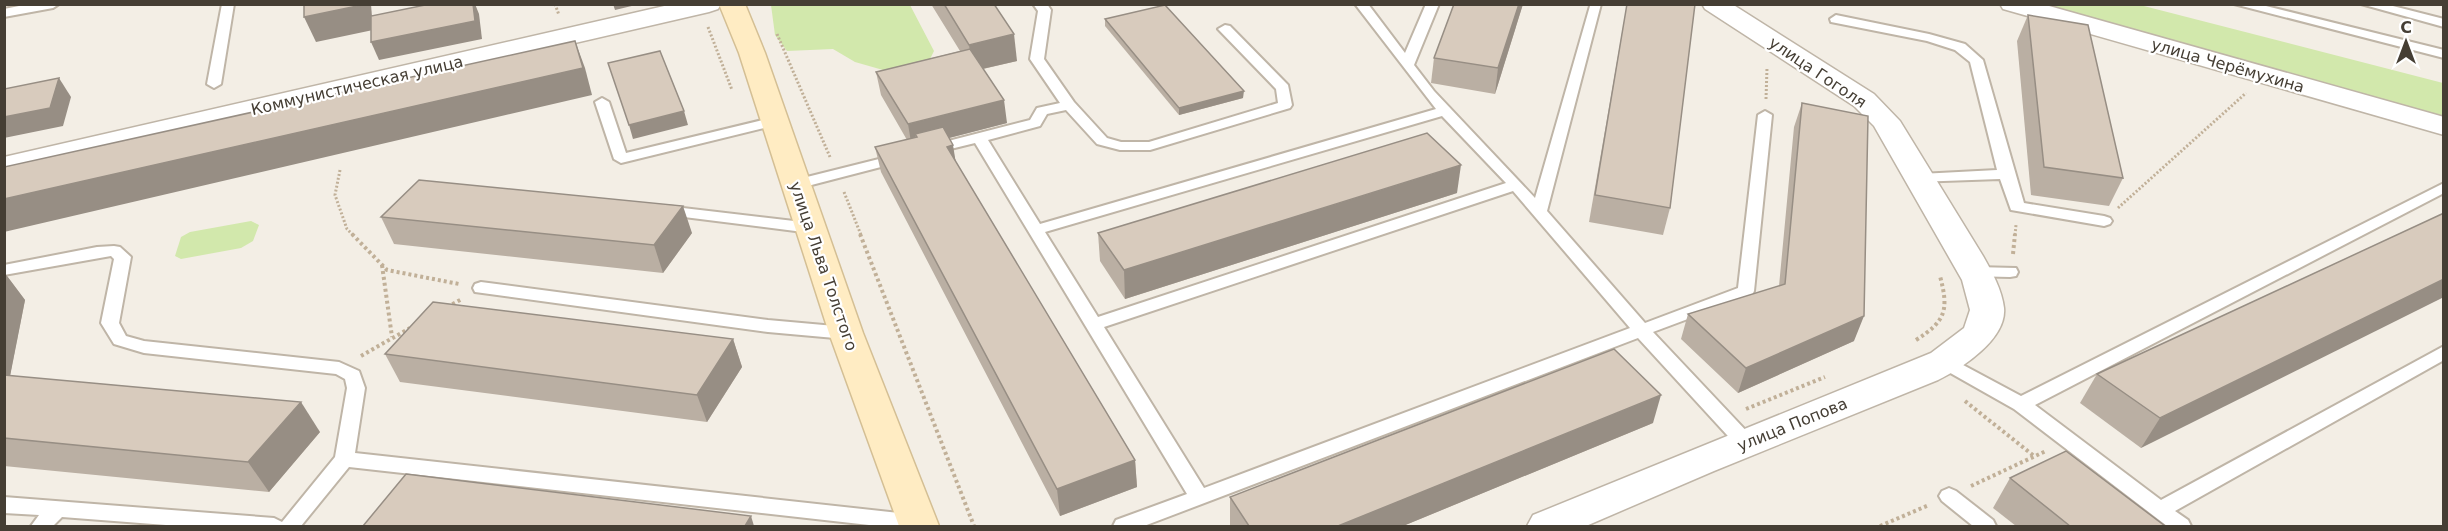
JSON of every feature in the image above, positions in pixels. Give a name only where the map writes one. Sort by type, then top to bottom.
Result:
[{"type":"street","name":"улица Льва Толстого","points":[[732,4],[752,52],[846,333],[918,525]]},
{"type":"street","name":"улица Гоголя","points":[[1714,4],[1864,100],[1886,121],[1920,178],[1988,275]]},
{"type":"street","name":"улица Черёмухина","points":[[2012,4],[2444,126]]},
{"type":"street","name":"Коммунистическая улица","points":[[4,166],[705,6]]},
{"type":"street","name":"улица Попова","points":[[1570,522],[1734,430],[1906,380],[1944,362],[1979,333],[1987,309],[1988,275]]},
{"type":"lane","points":[[4,14],[52,4]]},
{"type":"lane","points":[[214,84],[228,4]]},
{"type":"lane","points":[[1039,4],[1045,10],[1037,59],[1069,105],[1102,141],[1120,146],[1150,146],[1285,105],[1283,88],[1225,29]]},
{"type":"lane","points":[[1360,4],[1445,111],[1516,185],[1641,330],[1734,430]]},
{"type":"lane","points":[[1407,65],[1433,4]]},
{"type":"lane","points":[[2240,4],[2444,54]]},
{"type":"lane","points":[[2367,4],[2444,23]]},
{"type":"lane","points":[[1539,212],[1596,6]]},
{"type":"lane","points":[[1836,19],[1929,38],[1960,47],[1976,60],[2006,174],[2018,207],[2104,221]]},
{"type":"lane","points":[[602,102],[621,159],[775,121]]},
{"type":"lane","points":[[796,184],[1035,123],[1042,111],[1069,105]]},
{"type":"lane","points":[[1036,230],[1445,111]]},
{"type":"lane","points":[[1123,526],[1746,291],[1765,115]]},
{"type":"lane","points":[[979,137],[1200,497]]},
{"type":"lane","points":[[1920,178],[2006,174]]},
{"type":"lane","points":[[1093,325],[1516,185]]},
{"type":"lane","points":[[2021,404],[2444,187]]},
{"type":"lane","points":[[648,209],[811,228]]},
{"type":"lane","points":[[4,270],[97,252],[114,251],[123,257],[110,323],[120,340],[144,347],[339,368],[353,375],[356,388],[344,459],[290,526]]},
{"type":"lane","points":[[481,288],[768,326],[846,333]]},
{"type":"lane","points":[[2160,510],[2444,352]]},
{"type":"lane","points":[[1944,362],[2021,404],[2181,526]]},
{"type":"lane","points":[[344,459],[918,525]]},
{"type":"lane","points":[[1949,496],[1986,526]]},
{"type":"lane","points":[[4,505],[274,526]]},
{"type":"lane","points":[[41,526],[57,510]]},
{"type":"path","points":[[555,4],[560,19]]},
{"type":"path","points":[[705,6],[735,98]]},
{"type":"path","points":[[772,24],[800,84],[837,174],[974,526]]},
{"type":"path","points":[[1765,115],[1768,60]]},
{"type":"path","points":[[2104,221],[2265,75]]},
{"type":"path","points":[[340,170],[334,195],[347,229],[387,270],[481,288]]},
{"type":"path","points":[[1988,275],[2018,207]]},
{"type":"path","points":[[381,264],[393,338]]},
{"type":"path","points":[[1910,343],[1940,323],[1947,301],[1937,269]]},
{"type":"path","points":[[441,310],[481,288]]},
{"type":"path","points":[[339,368],[412,327]]},
{"type":"path","points":[[1734,430],[1830,375]]},
{"type":"path","points":[[1963,400],[2035,456]]},
{"type":"path","points":[[1880,526],[2068,440]]},
{"type":"green space","points":[[771,5],[910,5],[934,51],[928,63],[883,70],[855,62],[833,49],[787,51],[775,35]]},
{"type":"green space","points":[[2027,5],[2140,5],[2443,83],[2443,117]]},
{"type":"green space","points":[[251,221],[259,225],[253,241],[241,248],[181,259],[175,256],[181,237],[190,232]]},
{"type":"building","points":[[304,4],[362,4],[362,5],[304,17]]},
{"type":"building","points":[[430,4],[473,4],[475,21],[371,42],[371,16]]},
{"type":"building","points":[[944,4],[994,4],[1014,34],[969,45]]},
{"type":"building","points":[[1454,4],[1519,4],[1498,68],[1434,58]]},
{"type":"building","points":[[1627,4],[1695,4],[1670,208],[1595,195]]},
{"type":"building","points":[[1165,5],[1244,91],[1179,108],[1105,19]]},
{"type":"building","points":[[2028,15],[2088,25],[2123,178],[2044,167]]},
{"type":"building","points":[[575,41],[583,68],[4,199],[4,167]]},
{"type":"building","points":[[970,49],[1004,100],[908,124],[876,72]]},
{"type":"building","points":[[660,51],[684,111],[629,125],[608,63]]},
{"type":"building","points":[[59,78],[50,108],[4,117],[4,89]]},
{"type":"building","points":[[1802,103],[1868,116],[1864,316],[1746,368],[1688,314],[1785,284]]},
{"type":"building","points":[[943,127],[953,145],[947,147],[1135,460],[1057,489],[875,147],[917,137],[915,134]]},
{"type":"building","points":[[1427,133],[1461,165],[1124,270],[1098,233]]},
{"type":"building","points":[[419,180],[683,206],[654,245],[381,217]]},
{"type":"building","points":[[2444,213],[2444,279],[2160,418],[2097,374]]},
{"type":"building","points":[[433,302],[733,339],[697,395],[385,354]]},
{"type":"building","points":[[1614,349],[1661,395],[1338,526],[1249,526],[1230,497]]},
{"type":"building","points":[[4,375],[301,402],[248,462],[4,438]]},
{"type":"building","points":[[2066,451],[2165,526],[2070,526],[2010,478]]},
{"type":"building","points":[[406,474],[751,516],[745,526],[363,526]]}]
